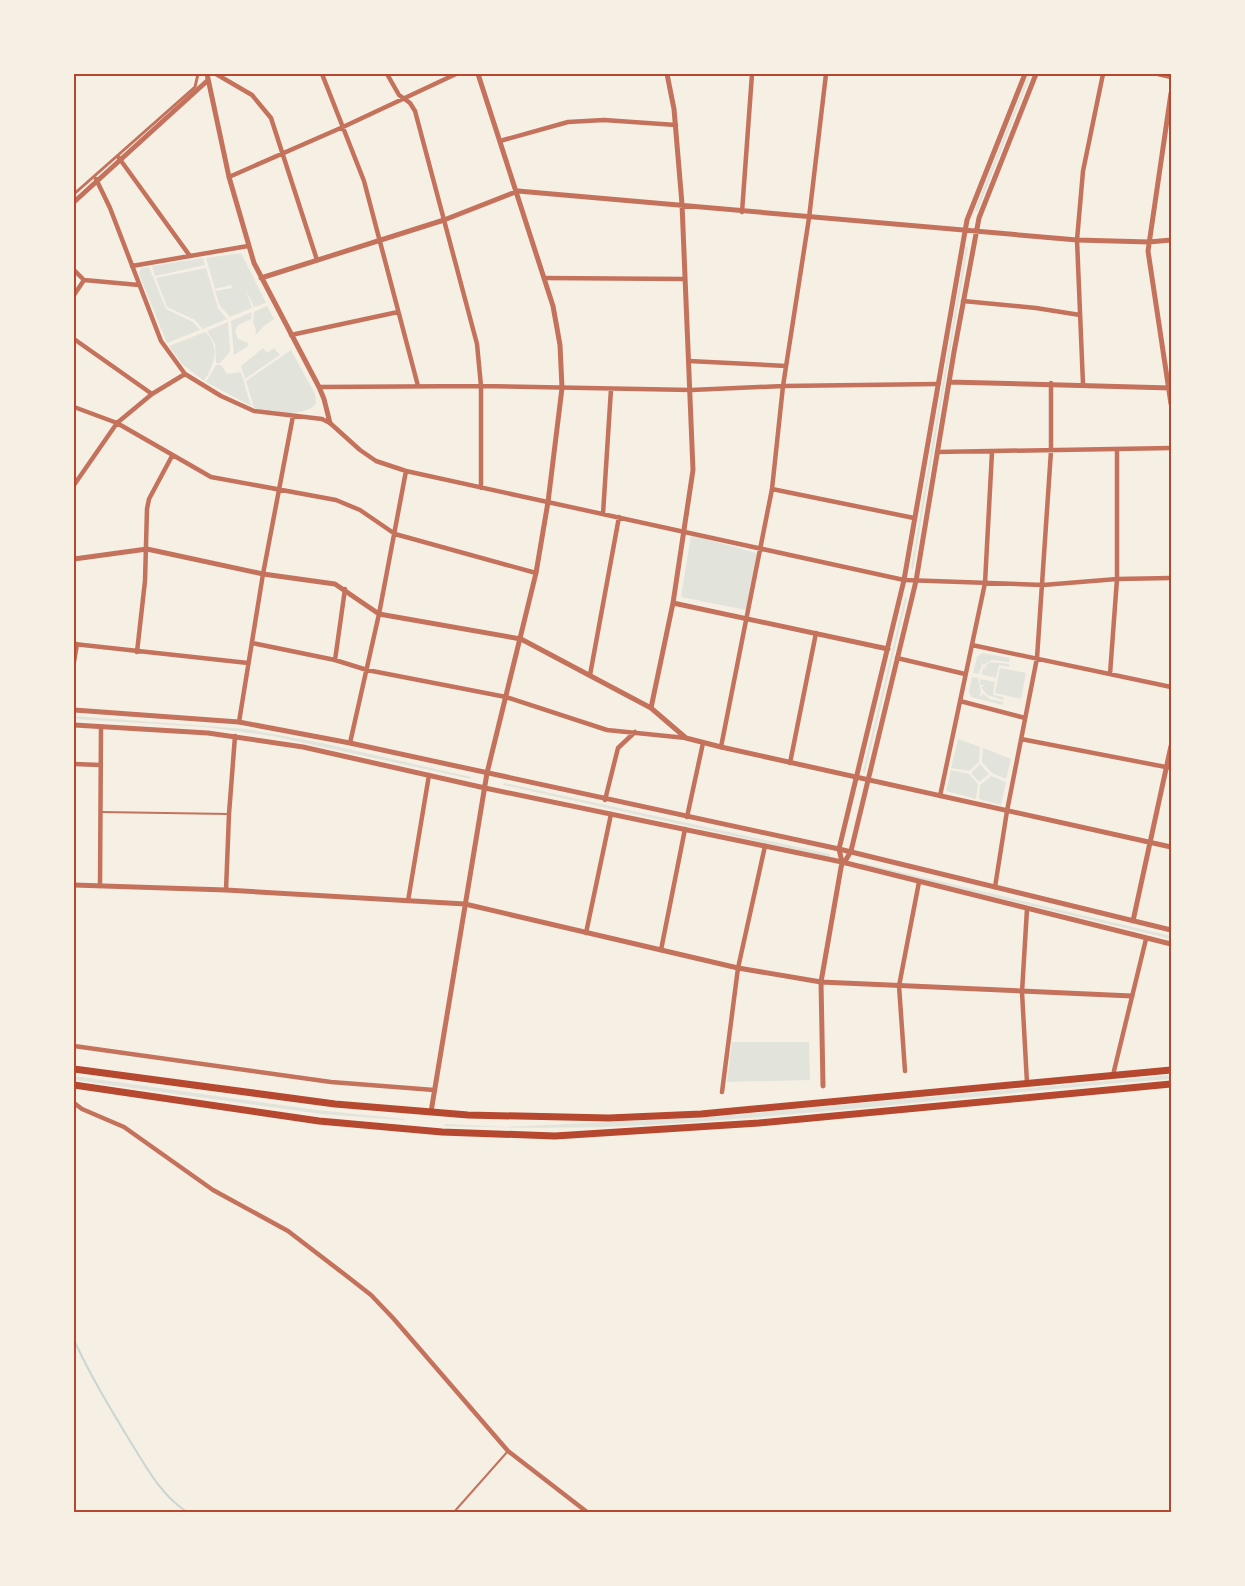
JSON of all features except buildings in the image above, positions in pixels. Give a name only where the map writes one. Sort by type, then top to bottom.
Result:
[{"type":"highway","points":[[74,1069],[273,1097],[431,1112],[547,1118],[652,1117],[1171,1070]]},
{"type":"highway","points":[[74,1085],[319,1121],[442,1132],[555,1136],[759,1122],[1171,1084]]},
{"type":"street","points":[[74,194],[195,87],[198,74]]},
{"type":"street","points":[[207,74],[229,176],[248,246],[261,278],[319,387],[330,423]]},
{"type":"street","points":[[216,74],[246,90],[266,109],[317,260]]},
{"type":"street","points":[[322,74],[364,181],[418,386]]},
{"type":"street","points":[[387,74],[396,90],[410,103],[415,111],[472,320],[481,386],[481,488]]},
{"type":"street","points":[[229,176],[343,127],[456,74]]},
{"type":"street","points":[[431,1112],[485,788],[536,573],[548,502],[562,388],[557,326],[518,191],[478,74]]},
{"type":"street","points":[[651,708],[674,602],[693,470],[682,204],[676,126],[668,74]]},
{"type":"street","points":[[742,212],[752,74]]},
{"type":"street","points":[[721,748],[772,489],[783,386],[809,218],[826,74]]},
{"type":"street","points":[[843,863],[839,849],[904,580],[965,231],[971,206],[1025,74]]},
{"type":"street","points":[[823,1086],[821,982],[843,863],[850,851],[916,581],[976,232],[982,208],[1036,74]]},
{"type":"street","points":[[1083,384],[1078,240],[1083,171],[1103,74]]},
{"type":"street","points":[[1158,74],[1171,76]]},
{"type":"street","points":[[74,202],[96,179],[198,91],[207,80]]},
{"type":"street","points":[[1171,93],[1168,126],[1148,242],[1171,404]]},
{"type":"street","points":[[500,141],[568,122],[604,120],[676,126]]},
{"type":"street","points":[[119,158],[190,256]]},
{"type":"street","points":[[96,179],[161,340],[185,374],[240,406],[267,414],[314,417],[330,423],[360,450],[376,461],[406,471],[481,488],[761,547],[904,580],[1043,584],[1117,579],[1171,578]]},
{"type":"street","points":[[261,278],[444,220],[518,191],[682,204],[809,218],[1078,240],[1148,242],[1171,240]]},
{"type":"street","points":[[132,266],[248,246]]},
{"type":"street","points":[[74,270],[84,280],[139,285]]},
{"type":"street","points":[[544,278],[684,279]]},
{"type":"street","points":[[74,295],[84,280]]},
{"type":"street","points":[[963,301],[1036,308],[1080,315]]},
{"type":"street","points":[[291,335],[398,312]]},
{"type":"street","points":[[74,339],[152,394]]},
{"type":"street","points":[[689,361],[786,366]]},
{"type":"street","points":[[74,485],[117,423],[152,394],[185,374]]},
{"type":"street","points":[[949,382],[1051,383],[1170,388]]},
{"type":"street","points":[[995,888],[1007,811],[1037,658],[1051,451],[1051,383]]},
{"type":"street","points":[[319,387],[481,386],[691,390],[783,386],[937,384]]},
{"type":"street","points":[[603,514],[611,389]]},
{"type":"street","points":[[74,407],[117,423],[172,456],[212,477],[345,503],[395,534],[536,573]]},
{"type":"street","points":[[239,722],[263,574],[293,416]]},
{"type":"street","points":[[937,452],[1171,448]]},
{"type":"street","points":[[1110,674],[1117,579],[1117,449]]},
{"type":"street","points":[[940,796],[985,583],[992,452]]},
{"type":"street","points":[[137,652],[147,549],[146,519],[149,499],[172,456]]},
{"type":"street","points":[[350,743],[379,614],[406,471]]},
{"type":"street","points":[[772,489],[914,518]]},
{"type":"street","points":[[590,676],[619,518]]},
{"type":"street","points":[[74,559],[147,549],[263,574],[328,582],[345,590],[379,614],[521,639],[651,708],[686,738]]},
{"type":"street","points":[[335,660],[345,590]]},
{"type":"street","points":[[674,602],[888,649]]},
{"type":"street","points":[[790,762],[816,633]]},
{"type":"street","points":[[252,643],[335,660],[367,670],[506,697],[599,728],[686,738],[721,748],[1171,846]]},
{"type":"street","points":[[74,662],[75,644],[248,663]]},
{"type":"street","points":[[972,645],[1171,687]]},
{"type":"street","points":[[897,658],[965,674]]},
{"type":"street","points":[[960,701],[1025,718]]},
{"type":"street","points":[[74,710],[239,722],[350,743],[605,800],[850,851],[1171,930]]},
{"type":"street","points":[[74,725],[235,736],[312,748],[429,776],[843,863],[1171,944]]},
{"type":"street","points":[[100,886],[102,727]]},
{"type":"street","points":[[605,800],[618,748],[635,732]]},
{"type":"street","points":[[226,890],[235,736]]},
{"type":"street","points":[[1021,739],[1169,768]]},
{"type":"street","points":[[687,817],[703,743]]},
{"type":"street","points":[[1133,921],[1150,842],[1169,768],[1171,746]]},
{"type":"street","points":[[74,764],[101,765]]},
{"type":"street","points":[[408,901],[429,776]]},
{"type":"street","points":[[586,933],[611,814]]},
{"type":"street","points":[[661,950],[685,829]]},
{"type":"street","points":[[722,1092],[738,968],[765,846]]},
{"type":"street","points":[[905,1071],[899,986],[919,882]]},
{"type":"street","points":[[74,885],[226,890],[465,904],[738,968],[821,982],[1132,996]]},
{"type":"street","points":[[1027,1083],[1022,992],[1028,909]]},
{"type":"street","points":[[1113,1075],[1146,938]]},
{"type":"street","points":[[74,1046],[331,1082],[434,1090]]},
{"type":"street","points":[[74,1103],[82,1109],[124,1126],[213,1190],[288,1231],[371,1295],[508,1451],[535,1474],[587,1512]]},
{"type":"lane","points":[[101,812],[229,814]]},
{"type":"lane","points":[[454,1512],[508,1451]]},
{"type":"shaded area","points":[[1029,74],[1031,74],[977,212],[975,210]]},
{"type":"shaded area","points":[[966,247],[968,247],[913,569],[911,568]]},
{"type":"shaded area","points":[[241,253],[266,303],[254,307],[246,290],[252,308],[230,317],[220,306],[215,291],[232,288],[231,285],[215,289],[206,258]]},
{"type":"shaded area","points":[[203,258],[205,265],[155,276],[152,266]]},
{"type":"shaded area","points":[[149,267],[166,309],[193,322],[200,330],[167,343],[139,274],[141,268]]},
{"type":"shaded area","points":[[206,268],[218,308],[227,319],[203,329],[195,320],[167,307],[156,278]]},
{"type":"shaded area","points":[[267,306],[274,319],[255,336],[254,312]]},
{"type":"shaded area","points":[[252,312],[251,319],[238,325],[235,331],[238,339],[248,343],[248,346],[234,355],[231,321]]},
{"type":"shaded area","points":[[228,322],[230,352],[220,363],[216,363],[215,344],[207,331]]},
{"type":"shaded area","points":[[205,332],[213,343],[214,356],[211,369],[204,381],[182,364],[169,346]]},
{"type":"shaded area","points":[[263,348],[267,353],[274,348],[280,355],[245,379],[241,366]]},
{"type":"shaded area","points":[[291,350],[315,394],[316,404],[311,408],[296,413],[268,412],[254,408],[246,381]]},
{"type":"shaded area","points":[[216,365],[221,365],[227,374],[241,372],[251,406],[206,382]]},
{"type":"shaded area","points":[[691,535],[757,553],[746,610],[681,597]]},
{"type":"shaded area","points":[[905,597],[907,598],[865,772],[863,771]]},
{"type":"shaded area","points":[[982,653],[1010,658],[1009,662],[992,660],[983,665],[981,663],[982,666],[978,674],[973,673],[977,657]]},
{"type":"shaded area","points":[[990,662],[1009,664],[1009,667],[999,665],[996,678],[981,674],[984,667],[988,669],[985,666]]},
{"type":"shaded area","points":[[1000,668],[1026,673],[1021,699],[995,693]]},
{"type":"shaded area","points":[[972,677],[978,678],[981,692],[979,697],[983,694],[990,699],[1003,702],[1003,705],[971,697],[969,691]]},
{"type":"shaded area","points":[[980,679],[995,682],[993,695],[1004,697],[1003,700],[987,695],[981,687],[985,685],[980,685]]},
{"type":"shaded area","points":[[74,716],[246,729],[322,743],[471,777],[471,779],[272,736],[206,727],[74,719]]},
{"type":"shaded area","points":[[958,739],[980,747],[979,762],[969,771],[951,768]]},
{"type":"shaded area","points":[[983,748],[1011,759],[1006,779],[992,773],[982,762]]},
{"type":"shaded area","points":[[980,764],[989,774],[979,782],[971,773]]},
{"type":"shaded area","points":[[951,770],[969,774],[978,784],[976,799],[946,791]]},
{"type":"shaded area","points":[[991,776],[1006,782],[1001,805],[979,799],[980,785]]},
{"type":"shaded area","points":[[504,783],[830,854],[829,857],[503,785]]},
{"type":"shaded area","points":[[862,863],[1171,936],[1171,939],[861,865]]},
{"type":"shaded area","points":[[732,1042],[809,1042],[810,1080],[727,1082]]},
{"type":"shaded area","points":[[1171,1075],[1171,1079],[714,1121],[597,1127],[521,1128],[444,1126],[445,1124],[505,1127],[711,1117]]},
{"type":"shaded area","points":[[74,1076],[317,1110],[405,1120],[321,1114],[74,1080]]},
{"type":"waterway","points":[[74,1340],[100,1391],[148,1471],[169,1497],[187,1512]]}]
